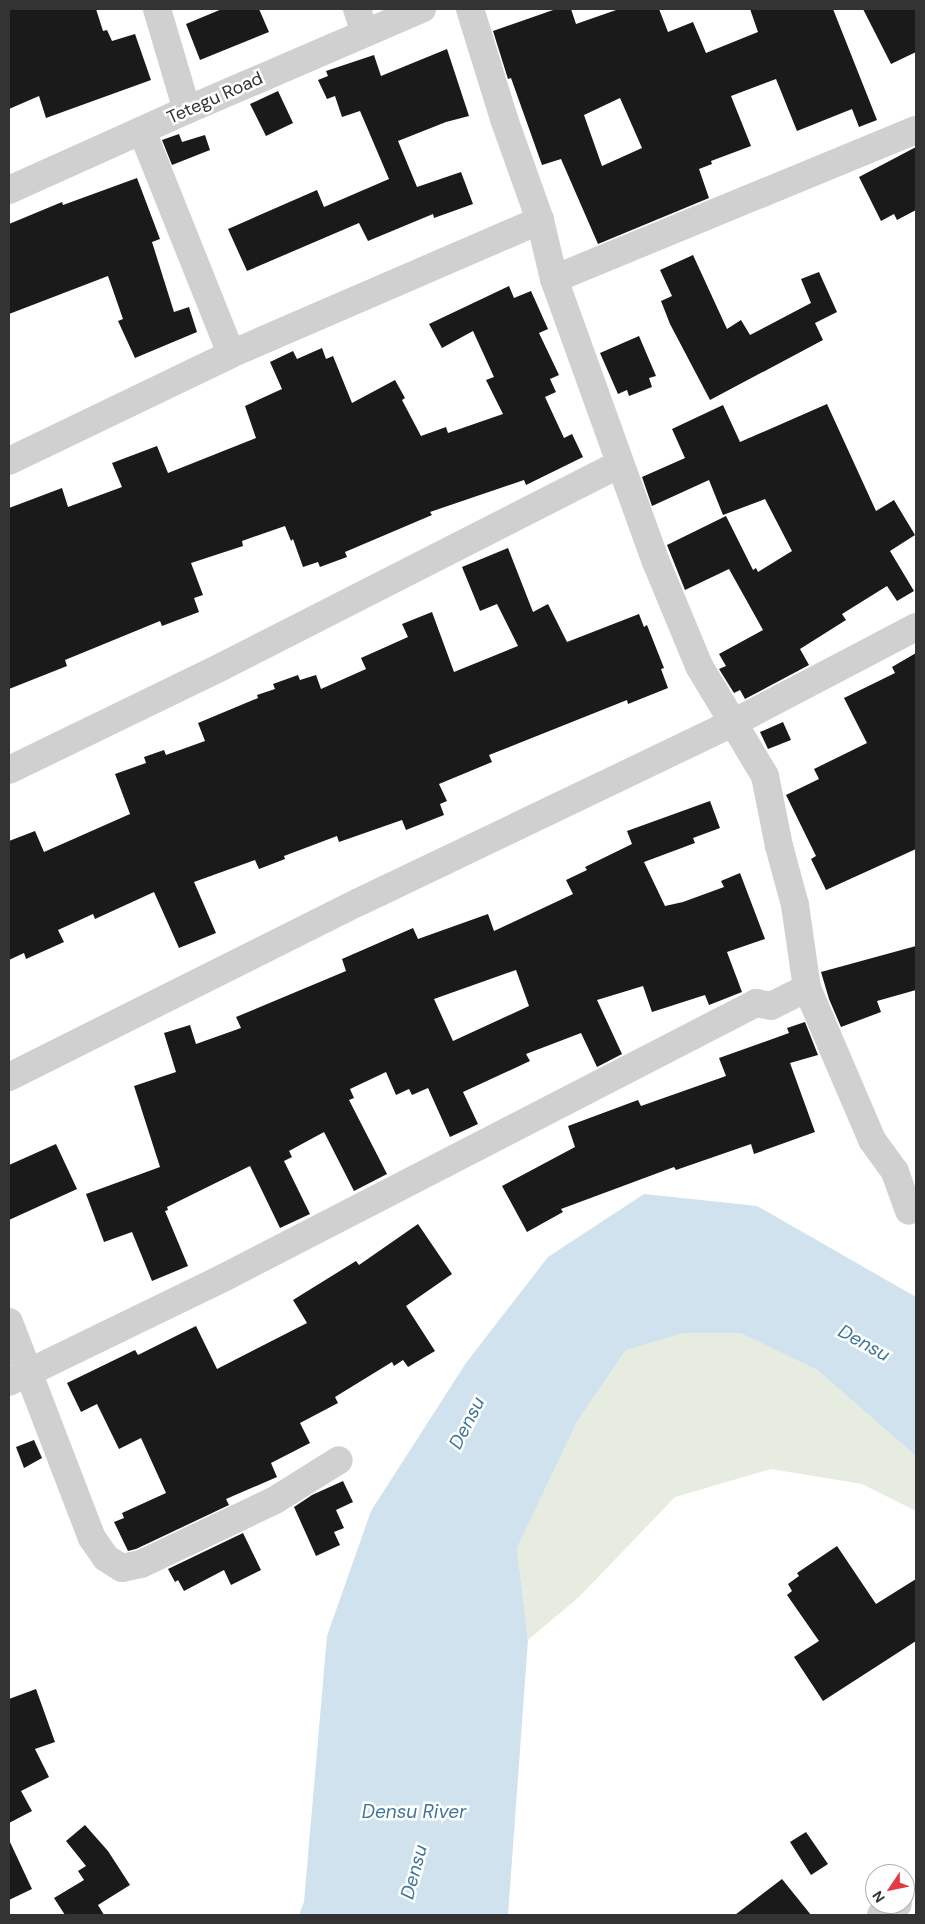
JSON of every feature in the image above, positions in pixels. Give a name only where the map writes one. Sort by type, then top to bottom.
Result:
[{"type":"street","points":[[158,9],[186,110]]},
{"type":"street","name":"Tetegu Road","points":[[9,190],[186,110],[361,21],[422,9]]},
{"type":"street","points":[[470,9],[504,119],[540,220],[554,279],[620,464],[686,638],[699,666],[765,776],[778,846],[795,905],[807,988],[872,1140],[894,1172],[909,1211]]},
{"type":"street","points":[[142,130],[231,354]]},
{"type":"street","points":[[554,279],[916,130]]},
{"type":"street","points":[[9,461],[231,354],[540,220]]},
{"type":"street","points":[[9,770],[231,662],[620,464]]},
{"type":"street","points":[[9,1076],[359,902],[733,723],[916,627]]},
{"type":"street","points":[[18,1377],[225,1277],[756,1003],[771,1006],[807,988]]},
{"type":"street","points":[[9,1322],[18,1377],[92,1538],[106,1558],[122,1568],[141,1564],[275,1500],[339,1460]]},
{"type":"shaded area","points":[[684,1333],[740,1333],[817,1370],[916,1456],[916,1511],[862,1484],[771,1469],[675,1497],[579,1597],[528,1640],[517,1548],[578,1420],[626,1350]]},
{"type":"water","name":"Densu River","points":[[644,1194],[757,1206],[916,1297],[916,1456],[817,1370],[740,1333],[684,1333],[626,1350],[578,1420],[517,1548],[528,1640],[508,1915],[299,1915],[304,1902],[327,1636],[371,1511],[466,1363],[548,1257]]},
{"type":"building","points":[[9,9],[96,9],[103,31],[107,30],[112,41],[135,34],[151,80],[46,118],[39,96],[9,109]]},
{"type":"building","points":[[222,9],[259,9],[269,32],[200,60],[186,24]]},
{"type":"building","points":[[556,9],[571,9],[576,24],[619,9],[659,9],[668,32],[693,22],[706,53],[758,32],[750,9],[833,9],[877,120],[859,127],[852,109],[797,131],[776,79],[731,96],[751,146],[711,161],[712,164],[699,169],[709,198],[598,244],[561,159],[542,165],[511,78],[508,79],[493,31]],"holes":[[[620,98],[642,148],[602,166],[584,115]]]},
{"type":"building","points":[[863,9],[916,9],[916,52],[891,64]]},
{"type":"building","points":[[447,49],[469,116],[446,122],[398,141],[417,187],[461,172],[473,204],[434,218],[433,214],[368,241],[359,223],[247,271],[228,229],[317,190],[324,207],[389,179],[360,111],[342,117],[335,96],[327,99],[318,80],[328,76],[326,71],[374,55],[381,76]]},
{"type":"building","points":[[278,91],[293,123],[266,136],[250,104]]},
{"type":"building","points":[[179,134],[182,142],[205,135],[210,150],[172,165],[162,140]]},
{"type":"building","points":[[916,147],[916,210],[897,220],[894,214],[881,221],[859,177]]},
{"type":"building","points":[[137,178],[160,239],[152,242],[174,312],[189,307],[197,332],[135,358],[118,321],[123,319],[108,276],[9,314],[9,224],[62,202],[63,205]]},
{"type":"building","points":[[693,255],[727,329],[741,320],[750,335],[811,303],[801,279],[819,272],[837,312],[815,323],[823,340],[710,400],[670,324],[661,301],[672,296],[660,270]]},
{"type":"building","points":[[509,286],[514,298],[531,291],[548,329],[539,333],[559,375],[550,379],[556,392],[545,397],[564,438],[572,434],[583,457],[526,485],[524,480],[430,512],[432,515],[345,552],[347,557],[320,567],[318,562],[303,567],[293,539],[291,541],[285,526],[242,541],[243,546],[191,563],[203,595],[194,598],[199,612],[162,626],[160,621],[65,660],[67,666],[9,689],[9,508],[62,488],[68,507],[122,487],[112,463],[157,446],[168,473],[256,438],[245,406],[282,389],[270,362],[293,351],[297,359],[322,348],[326,359],[333,356],[352,403],[395,380],[405,398],[402,400],[421,436],[446,427],[448,433],[503,414],[486,380],[494,377],[473,331],[442,348],[429,324]]},
{"type":"building","points":[[639,336],[656,376],[649,378],[652,387],[629,396],[627,390],[618,394],[600,353]]},
{"type":"building","points":[[827,404],[876,511],[894,500],[915,535],[890,551],[914,591],[897,601],[887,586],[842,614],[846,620],[800,649],[809,665],[745,699],[740,690],[734,693],[719,669],[726,666],[719,654],[763,630],[729,569],[685,590],[667,545],[726,516],[753,570],[756,568],[758,572],[792,551],[765,499],[723,515],[709,480],[652,506],[642,477],[685,458],[672,429],[723,405],[740,442]]},
{"type":"building","points":[[508,548],[533,612],[548,604],[567,642],[639,614],[644,627],[647,625],[664,668],[661,669],[668,688],[628,704],[627,700],[489,755],[492,762],[439,784],[447,801],[440,804],[444,815],[406,830],[402,820],[339,842],[337,836],[284,856],[285,859],[259,869],[255,860],[194,882],[216,933],[179,948],[154,892],[95,919],[93,914],[58,930],[64,942],[26,959],[24,953],[9,960],[9,841],[35,831],[44,852],[130,814],[115,774],[146,763],[144,757],[164,750],[166,755],[205,741],[198,723],[258,698],[257,695],[275,689],[273,684],[298,675],[300,680],[316,675],[321,689],[366,669],[361,658],[408,637],[402,624],[432,612],[454,672],[518,646],[497,604],[480,611],[462,567]]},
{"type":"building","points":[[916,653],[916,849],[826,890],[811,859],[816,856],[786,795],[819,779],[814,769],[867,743],[844,698],[895,673],[892,667]]},
{"type":"building","points":[[783,722],[791,740],[768,749],[760,732]]},
{"type":"building","points":[[710,801],[720,828],[693,838],[695,843],[644,862],[665,906],[683,902],[724,887],[721,881],[740,873],[765,939],[727,952],[742,992],[709,1005],[705,995],[652,1012],[643,986],[597,1000],[622,1054],[597,1067],[581,1033],[526,1054],[530,1061],[463,1092],[478,1124],[450,1137],[428,1088],[412,1095],[409,1089],[396,1095],[386,1072],[350,1089],[354,1098],[349,1100],[387,1174],[354,1191],[324,1132],[289,1151],[292,1157],[284,1161],[310,1214],[280,1228],[250,1166],[167,1207],[168,1210],[165,1211],[188,1266],[152,1281],[132,1232],[104,1242],[86,1194],[160,1167],[134,1086],[176,1072],[164,1033],[190,1025],[196,1044],[241,1028],[236,1017],[346,971],[342,959],[413,928],[418,939],[488,914],[494,931],[573,894],[566,880],[587,870],[585,867],[632,844],[627,831]],"holes":[[[516,970],[529,1006],[453,1041],[434,999]]]},
{"type":"building","points":[[916,946],[916,990],[877,1001],[881,1012],[841,1027],[829,999],[821,972]]},
{"type":"building","points":[[805,1022],[818,1055],[790,1063],[815,1132],[754,1154],[751,1144],[676,1170],[674,1167],[561,1209],[563,1212],[527,1232],[502,1186],[575,1147],[568,1126],[638,1100],[641,1106],[726,1076],[719,1058],[789,1033],[787,1028]]},
{"type":"building","points":[[56,1144],[77,1189],[9,1220],[9,1165]]},
{"type":"building","points":[[418,1224],[452,1274],[406,1306],[435,1351],[408,1367],[403,1360],[394,1366],[392,1362],[335,1397],[338,1403],[300,1423],[310,1443],[271,1463],[277,1477],[226,1499],[229,1505],[128,1551],[114,1522],[124,1518],[122,1513],[166,1493],[141,1438],[119,1449],[97,1404],[81,1412],[67,1383],[135,1350],[138,1355],[196,1326],[217,1369],[307,1323],[293,1300],[356,1261],[359,1265]]},
{"type":"building","points":[[34,1440],[42,1458],[24,1468],[16,1447]]},
{"type":"building","points":[[343,1481],[353,1502],[336,1510],[344,1528],[334,1532],[340,1545],[316,1556],[294,1507],[312,1495]]},
{"type":"building","points":[[243,1533],[261,1570],[231,1585],[224,1570],[184,1591],[178,1580],[175,1582],[168,1569]]},
{"type":"building","points":[[837,1546],[876,1604],[916,1579],[916,1641],[823,1701],[794,1657],[819,1641],[787,1595],[792,1591],[788,1584],[799,1576],[797,1573]]},
{"type":"building","points":[[36,1689],[55,1742],[35,1749],[49,1777],[21,1791],[32,1811],[9,1823],[9,1699]]},
{"type":"building","points":[[85,1825],[108,1851],[130,1885],[98,1905],[104,1915],[65,1915],[54,1898],[84,1880],[78,1871],[86,1866],[66,1841]]},
{"type":"building","points":[[806,1832],[828,1864],[811,1875],[790,1842]]},
{"type":"building","points":[[9,1840],[32,1889],[9,1900]]},
{"type":"building","points":[[782,1879],[811,1915],[735,1915]]},
{"type":"water label","name":"Densu","points":[[864,1343]]},
{"type":"water label","name":"Densu","points":[[467,1423]]},
{"type":"water label","name":"Densu","points":[[414,1872]]}]
